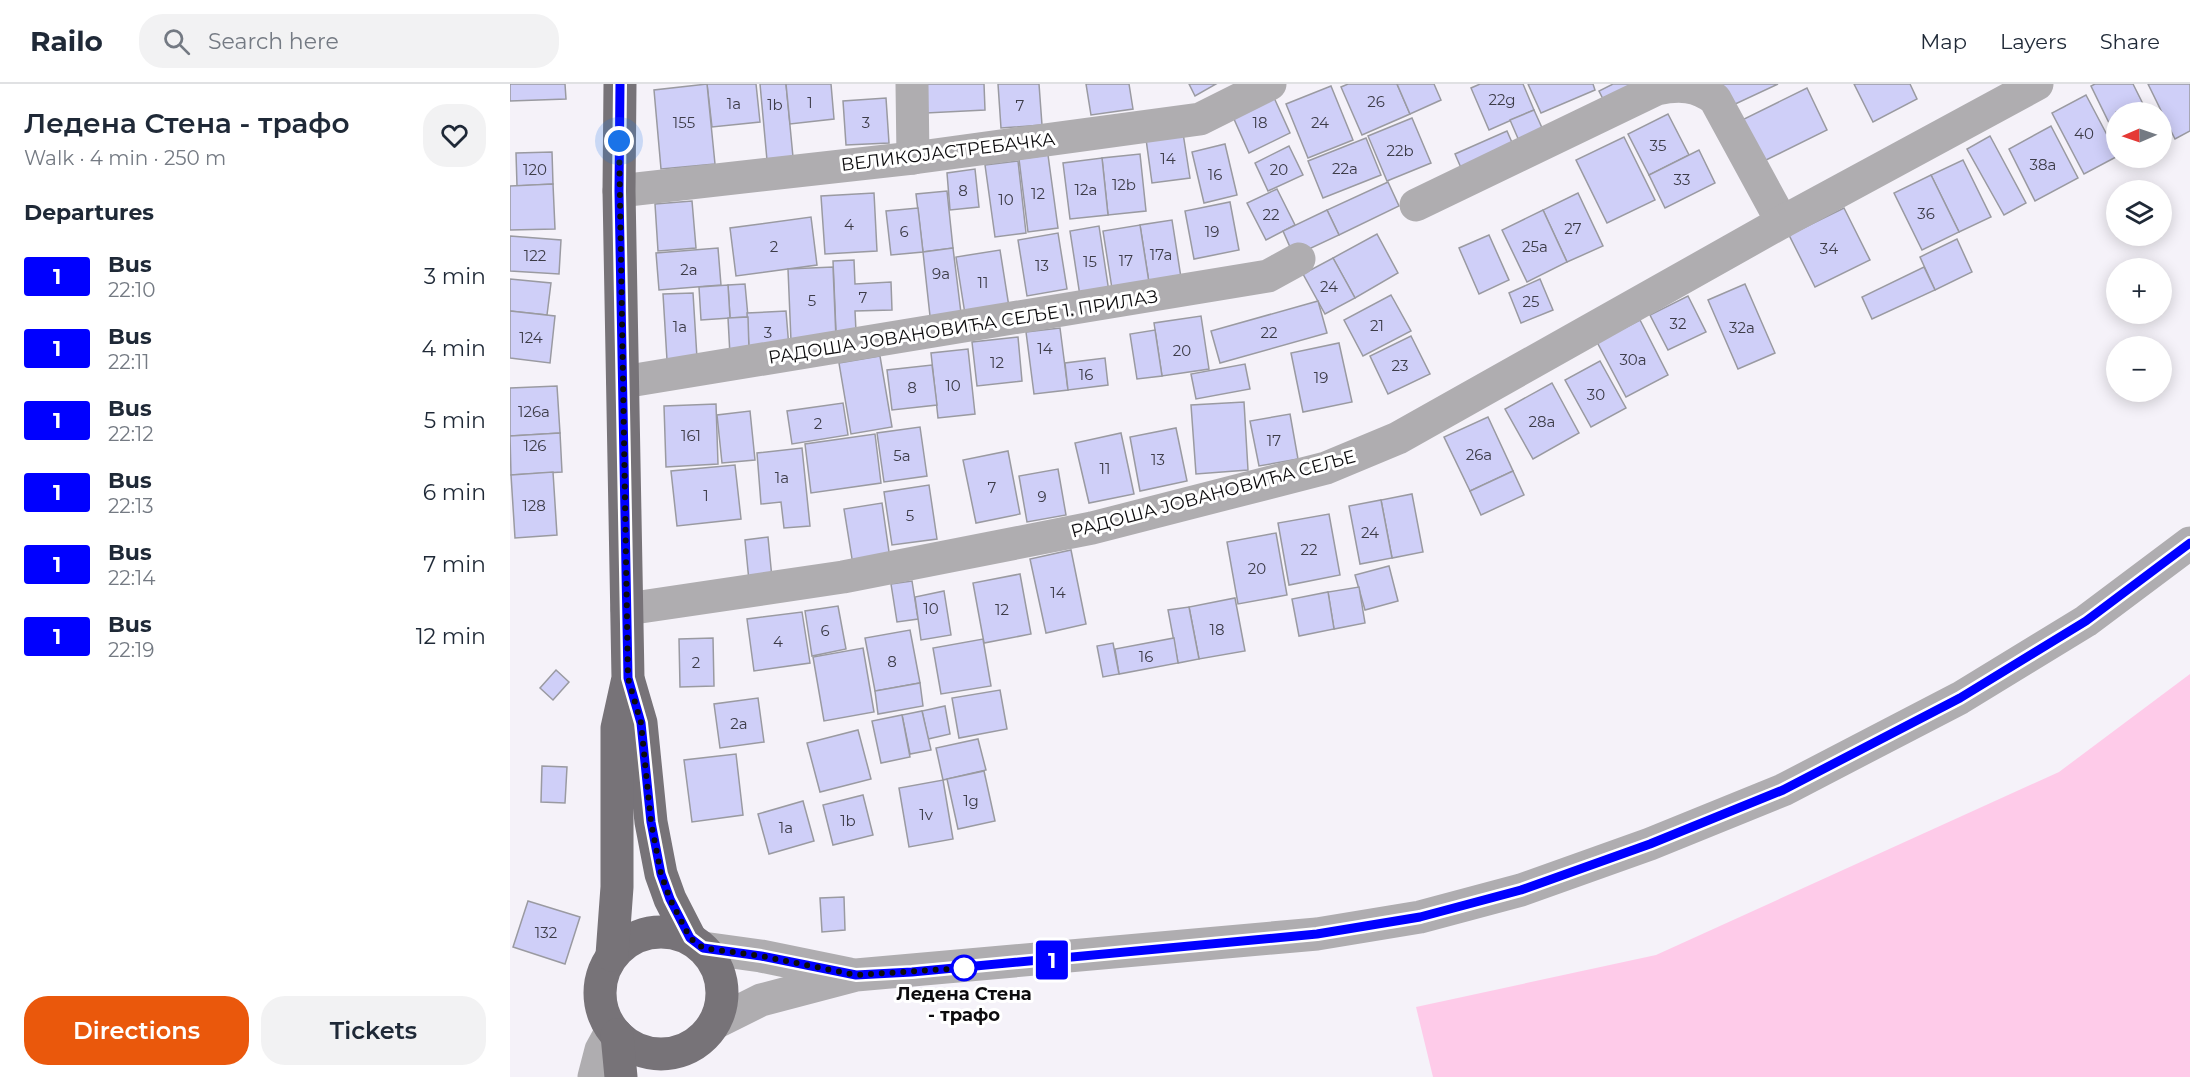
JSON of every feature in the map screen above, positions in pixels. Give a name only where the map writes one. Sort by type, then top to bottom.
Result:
[{"type":"main road","points":[[612,956],[617,887],[617,728],[628,678],[619,191],[620,84]]},
{"type":"main road","points":[[615,1033],[641,1051],[681,1064],[715,1023],[722,999],[720,975],[696,943],[670,899],[661,874],[651,822],[641,723],[628,678]]},
{"type":"main road","points":[[621,1077],[615,1033],[601,1006],[600,993],[605,967],[622,945],[648,933],[662,931],[696,943]]},
{"type":"street","points":[[912,84],[913,158]]},
{"type":"street","name":"ВЕЛИКОЈАСТРЕБАЧКА","points":[[619,191],[913,158],[1200,118],[1270,84]]},
{"type":"street","name":"РАДОША ЈОВАНОВИЋА СЕЉЕ","points":[[627,609],[843,577],[1092,528],[1326,468],[1398,438],[1782,222],[2037,84]]},
{"type":"street","points":[[1416,205],[1657,89],[1687,86],[1704,91],[1715,99],[1782,222]]},
{"type":"street","name":"РАДОША ЈОВАНОВИЋА СЕЉЕ 1. ПРИЛАЗ","points":[[623,382],[1268,276],[1299,259]]},
{"type":"street","points":[[715,1023],[761,1000],[856,975],[1317,934],[1420,917],[1521,890],[1650,844],[1793,785],[1960,698],[2086,621],[2190,543]]},
{"type":"street","points":[[696,943],[856,975]]},
{"type":"street","points":[[594,1077],[601,1050],[615,1033]]},
{"type":"shaded area","points":[[2190,674],[2190,1077],[1433,1077],[1416,1007],[1656,955],[2059,772]]},
{"type":"building","points":[[510,84],[565,84],[566,99],[510,101]]},
{"type":"building","points":[[707,84],[756,84],[760,122],[712,127]]},
{"type":"building","points":[[707,84],[715,164],[661,169],[654,90]]},
{"type":"building","points":[[760,84],[786,84],[793,157],[767,160]]},
{"type":"building","points":[[786,84],[831,84],[834,119],[790,124]]},
{"type":"building","points":[[925,84],[984,84],[985,110],[926,113]]},
{"type":"building","points":[[998,84],[1039,84],[1042,125],[1001,128]]},
{"type":"building","points":[[1086,84],[1129,84],[1133,109],[1091,115]]},
{"type":"building","points":[[1189,84],[1216,84],[1195,96]]},
{"type":"building","points":[[1348,84],[1397,84],[1410,114],[1362,135],[1341,87]]},
{"type":"building","points":[[1397,84],[1434,84],[1441,100],[1410,114]]},
{"type":"building","points":[[1480,84],[1523,84],[1534,110],[1489,130],[1471,88]]},
{"type":"building","points":[[1528,84],[1593,84],[1595,90],[1541,113]]},
{"type":"building","points":[[1613,84],[1651,84],[1608,109],[1599,91]]},
{"type":"building","points":[[1721,84],[1778,84],[1731,106]]},
{"type":"building","points":[[1854,84],[1910,84],[1917,99],[1873,122]]},
{"type":"building","points":[[2095,84],[2133,84],[2142,102],[2106,102],[2106,117],[2091,86]]},
{"type":"building","points":[[2148,84],[2190,84],[2190,131],[2175,139],[2172,133],[2172,102],[2157,102]]},
{"type":"building","points":[[1331,86],[1353,140],[1308,158],[1286,104]]},
{"type":"building","points":[[1807,88],[1827,130],[1760,163],[1740,121]]},
{"type":"building","points":[[1271,91],[1290,133],[1249,153],[1230,110]]},
{"type":"building","points":[[2086,95],[2106,133],[2106,162],[2084,174],[2052,113]]},
{"type":"building","points":[[886,98],[889,143],[846,145],[843,101]]},
{"type":"building","points":[[1534,110],[1547,139],[1523,150],[1510,120]]},
{"type":"building","points":[[1668,114],[1689,155],[1649,175],[1628,134]]},
{"type":"building","points":[[1412,118],[1431,163],[1387,181],[1368,136]]},
{"type":"building","points":[[2051,126],[2078,178],[2035,201],[2009,149]]},
{"type":"building","points":[[1507,131],[1517,154],[1465,177],[1455,154]]},
{"type":"building","points":[[1183,133],[1190,178],[1152,183],[1146,139]]},
{"type":"building","points":[[1990,136],[2026,203],[2004,215],[1967,149]]},
{"type":"building","points":[[1624,137],[1655,200],[1607,223],[1576,160]]},
{"type":"building","points":[[1366,138],[1381,175],[1323,198],[1308,161]]},
{"type":"building","points":[[1225,144],[1237,195],[1204,203],[1192,152]]},
{"type":"building","points":[[1289,146],[1303,175],[1268,191],[1255,163]]},
{"type":"building","points":[[1699,150],[1715,183],[1665,208],[1649,175]]},
{"type":"building","points":[[552,152],[553,184],[517,186],[516,153]]},
{"type":"building","points":[[1140,154],[1146,211],[1108,215],[1102,158]]},
{"type":"building","points":[[1048,155],[1058,228],[1028,232],[1019,159]]},
{"type":"building","points":[[1102,158],[1108,215],[1070,219],[1063,163]]},
{"type":"building","points":[[1963,160],[1991,217],[1959,232],[1931,175]]},
{"type":"building","points":[[1018,161],[1026,233],[995,237],[985,165]]},
{"type":"building","points":[[975,169],[979,207],[950,210],[947,173]]},
{"type":"building","points":[[1931,175],[1959,232],[1922,250],[1894,193]]},
{"type":"building","points":[[1388,182],[1399,206],[1339,235],[1327,210]]},
{"type":"building","points":[[553,184],[555,229],[510,230],[510,186]]},
{"type":"building","points":[[1277,189],[1295,225],[1266,240],[1247,203]]},
{"type":"building","points":[[947,191],[953,248],[923,252],[916,194]]},
{"type":"building","points":[[874,193],[877,251],[825,254],[821,196]]},
{"type":"building","points":[[1578,193],[1603,246],[1567,262],[1543,210]]},
{"type":"building","points":[[692,201],[696,248],[658,251],[655,204]]},
{"type":"building","points":[[1230,202],[1239,250],[1194,259],[1185,211]]},
{"type":"building","points":[[918,208],[923,252],[891,255],[886,211]]},
{"type":"building","points":[[1844,208],[1870,260],[1815,287],[1789,235]]},
{"type":"building","points":[[1327,210],[1339,235],[1294,256],[1283,231]]},
{"type":"building","points":[[1543,210],[1567,262],[1527,282],[1502,230]]},
{"type":"building","points":[[811,217],[817,265],[736,276],[730,228]]},
{"type":"building","points":[[1172,220],[1182,284],[1150,289],[1140,225]]},
{"type":"building","points":[[1140,225],[1150,289],[1113,295],[1103,231]]},
{"type":"building","points":[[1099,226],[1109,292],[1080,296],[1070,231]]},
{"type":"building","points":[[1058,233],[1067,289],[1027,296],[1018,240]]},
{"type":"building","points":[[1377,234],[1398,273],[1355,298],[1333,258]]},
{"type":"building","points":[[1489,235],[1509,280],[1479,294],[1459,248]]},
{"type":"building","points":[[510,236],[561,240],[559,274],[510,271]]},
{"type":"building","points":[[1957,239],[1972,272],[1935,290],[1920,257]]},
{"type":"building","points":[[718,248],[721,285],[659,290],[656,253]]},
{"type":"building","points":[[953,248],[961,313],[930,316],[923,252]]},
{"type":"building","points":[[1000,250],[1009,307],[965,314],[956,257]]},
{"type":"building","points":[[1333,258],[1355,298],[1325,314],[1303,274]]},
{"type":"building","points":[[854,260],[855,284],[891,282],[892,310],[855,311],[856,331],[836,332],[833,261]]},
{"type":"building","points":[[833,267],[836,339],[791,341],[788,269]]},
{"type":"building","points":[[1924,267],[1935,290],[1872,319],[1862,297]]},
{"type":"building","points":[[510,279],[551,283],[547,315],[510,311]]},
{"type":"building","points":[[1540,279],[1553,310],[1521,323],[1509,293]]},
{"type":"building","points":[[745,284],[748,317],[730,318],[728,285]]},
{"type":"building","points":[[1745,284],[1775,353],[1738,369],[1708,300]]},
{"type":"building","points":[[728,285],[730,318],[701,320],[699,287]]},
{"type":"building","points":[[693,293],[697,358],[667,360],[663,294]]},
{"type":"building","points":[[1391,295],[1411,331],[1363,356],[1344,320]]},
{"type":"building","points":[[1688,296],[1706,332],[1668,350],[1650,315]]},
{"type":"building","points":[[1318,301],[1327,333],[1220,363],[1211,331]]},
{"type":"building","points":[[510,311],[555,316],[550,363],[510,358]]},
{"type":"building","points":[[786,311],[789,348],[749,350],[747,313]]},
{"type":"building","points":[[1201,316],[1209,369],[1162,376],[1154,323]]},
{"type":"building","points":[[748,317],[749,350],[730,355],[728,318]]},
{"type":"building","points":[[1640,320],[1668,375],[1626,397],[1597,342]]},
{"type":"building","points":[[1060,328],[1068,390],[1034,394],[1026,332]]},
{"type":"building","points":[[1155,330],[1162,376],[1137,379],[1130,334]]},
{"type":"building","points":[[1411,336],[1430,374],[1388,394],[1370,356]]},
{"type":"building","points":[[1018,337],[1022,381],[977,386],[972,342]]},
{"type":"building","points":[[1339,343],[1352,402],[1303,412],[1291,353]]},
{"type":"building","points":[[968,349],[975,414],[938,418],[931,353]]},
{"type":"building","points":[[880,356],[892,427],[851,434],[839,363]]},
{"type":"building","points":[[1105,358],[1108,385],[1068,390],[1065,363]]},
{"type":"building","points":[[1600,361],[1626,408],[1591,427],[1565,380]]},
{"type":"building","points":[[1245,364],[1250,389],[1196,399],[1191,374]]},
{"type":"building","points":[[932,365],[937,405],[892,410],[887,370]]},
{"type":"building","points":[[1552,383],[1579,433],[1533,459],[1505,409]]},
{"type":"building","points":[[557,386],[560,433],[510,436],[510,388]]},
{"type":"building","points":[[1244,402],[1248,470],[1196,474],[1191,405]]},
{"type":"building","points":[[843,403],[848,435],[792,444],[787,411]]},
{"type":"building","points":[[716,404],[718,464],[666,467],[664,406]]},
{"type":"building","points":[[750,411],[755,460],[722,463],[717,415]]},
{"type":"building","points":[[1290,414],[1298,459],[1259,466],[1250,421]]},
{"type":"building","points":[[1488,417],[1513,471],[1470,491],[1444,437]]},
{"type":"building","points":[[920,427],[927,476],[884,482],[877,433]]},
{"type":"building","points":[[1176,428],[1187,481],[1140,491],[1130,437]]},
{"type":"building","points":[[560,433],[562,472],[511,475],[510,436]]},
{"type":"building","points":[[1121,433],[1134,494],[1089,503],[1075,443]]},
{"type":"building","points":[[875,434],[881,483],[811,493],[805,444]]},
{"type":"building","points":[[802,448],[810,526],[784,528],[781,502],[761,504],[757,453]]},
{"type":"building","points":[[1008,451],[1020,514],[976,523],[963,460]]},
{"type":"building","points":[[735,465],[741,519],[677,526],[671,471]]},
{"type":"building","points":[[1058,469],[1066,515],[1027,522],[1019,476]]},
{"type":"building","points":[[1513,471],[1524,495],[1481,515],[1470,491]]},
{"type":"building","points":[[553,472],[557,535],[515,538],[511,475]]},
{"type":"building","points":[[929,485],[937,539],[892,545],[884,492]]},
{"type":"building","points":[[1412,494],[1423,552],[1392,558],[1381,500]]},
{"type":"building","points":[[1381,500],[1392,558],[1360,564],[1349,506]]},
{"type":"building","points":[[882,503],[890,559],[853,565],[844,509]]},
{"type":"building","points":[[1329,514],[1340,575],[1289,585],[1278,523]]},
{"type":"building","points":[[1276,533],[1287,595],[1238,604],[1227,542]]},
{"type":"building","points":[[768,537],[772,578],[749,581],[745,540]]},
{"type":"building","points":[[1071,550],[1086,624],[1046,633],[1030,559]]},
{"type":"building","points":[[1389,566],[1398,601],[1365,610],[1355,575]]},
{"type":"building","points":[[1020,574],[1031,634],[984,643],[973,583]]},
{"type":"building","points":[[912,581],[918,619],[897,622],[891,584]]},
{"type":"building","points":[[1359,587],[1365,623],[1334,629],[1328,592]]},
{"type":"building","points":[[944,591],[951,635],[921,640],[915,597]]},
{"type":"building","points":[[1328,592],[1334,629],[1299,636],[1292,599]]},
{"type":"building","points":[[1235,598],[1245,651],[1199,659],[1189,607]]},
{"type":"building","points":[[838,606],[846,649],[812,656],[805,611]]},
{"type":"building","points":[[1189,607],[1199,659],[1178,663],[1168,610]]},
{"type":"building","points":[[802,612],[810,663],[754,671],[747,619]]},
{"type":"building","points":[[910,630],[920,683],[875,691],[865,638]]},
{"type":"building","points":[[713,638],[714,686],[680,687],[679,639]]},
{"type":"building","points":[[1174,638],[1178,663],[1119,674],[1115,649]]},
{"type":"building","points":[[983,639],[991,686],[941,694],[933,648]]},
{"type":"building","points":[[1113,643],[1119,674],[1103,677],[1097,646]]},
{"type":"building","points":[[863,648],[874,712],[824,721],[813,657]]},
{"type":"building","points":[[556,670],[569,682],[553,700],[540,688]]},
{"type":"building","points":[[920,683],[923,706],[878,714],[875,691]]},
{"type":"building","points":[[1000,690],[1007,729],[959,738],[952,698]]},
{"type":"building","points":[[758,698],[764,742],[720,748],[714,704]]},
{"type":"building","points":[[945,706],[950,734],[928,739],[922,711]]},
{"type":"building","points":[[922,711],[931,750],[910,754],[902,715]]},
{"type":"building","points":[[902,715],[910,757],[881,763],[872,721]]},
{"type":"building","points":[[858,730],[871,779],[820,792],[807,743]]},
{"type":"building","points":[[978,739],[986,770],[943,780],[936,748]]},
{"type":"building","points":[[736,754],[743,815],[692,822],[684,760]]},
{"type":"building","points":[[542,766],[567,767],[565,803],[541,802]]},
{"type":"building","points":[[984,771],[995,821],[958,829],[947,779]]},
{"type":"building","points":[[943,780],[953,839],[909,847],[899,788]]},
{"type":"building","points":[[863,795],[873,835],[833,845],[823,805]]},
{"type":"building","points":[[803,801],[814,841],[769,854],[758,814]]},
{"type":"building","points":[[844,897],[845,930],[822,932],[820,898]]},
{"type":"building","points":[[528,901],[580,917],[565,964],[513,947]]},
{"type":"bus line","name":"1","points":[[620,84],[619,191],[628,678],[641,723],[651,822],[661,874],[670,899],[690,938],[703,948],[761,956],[856,975],[912,972],[1317,934],[1420,917],[1500,896],[1650,844],[1783,790],[1960,698],[2086,621],[2190,543]]},
{"type":"place","name":"Ледена Стена - трафо","points":[[964,968]]},
{"type":"route","points":[[619,141],[628,678],[641,723],[651,822],[661,874],[670,899],[690,938],[703,948],[761,956],[856,975],[964,968]]}]
